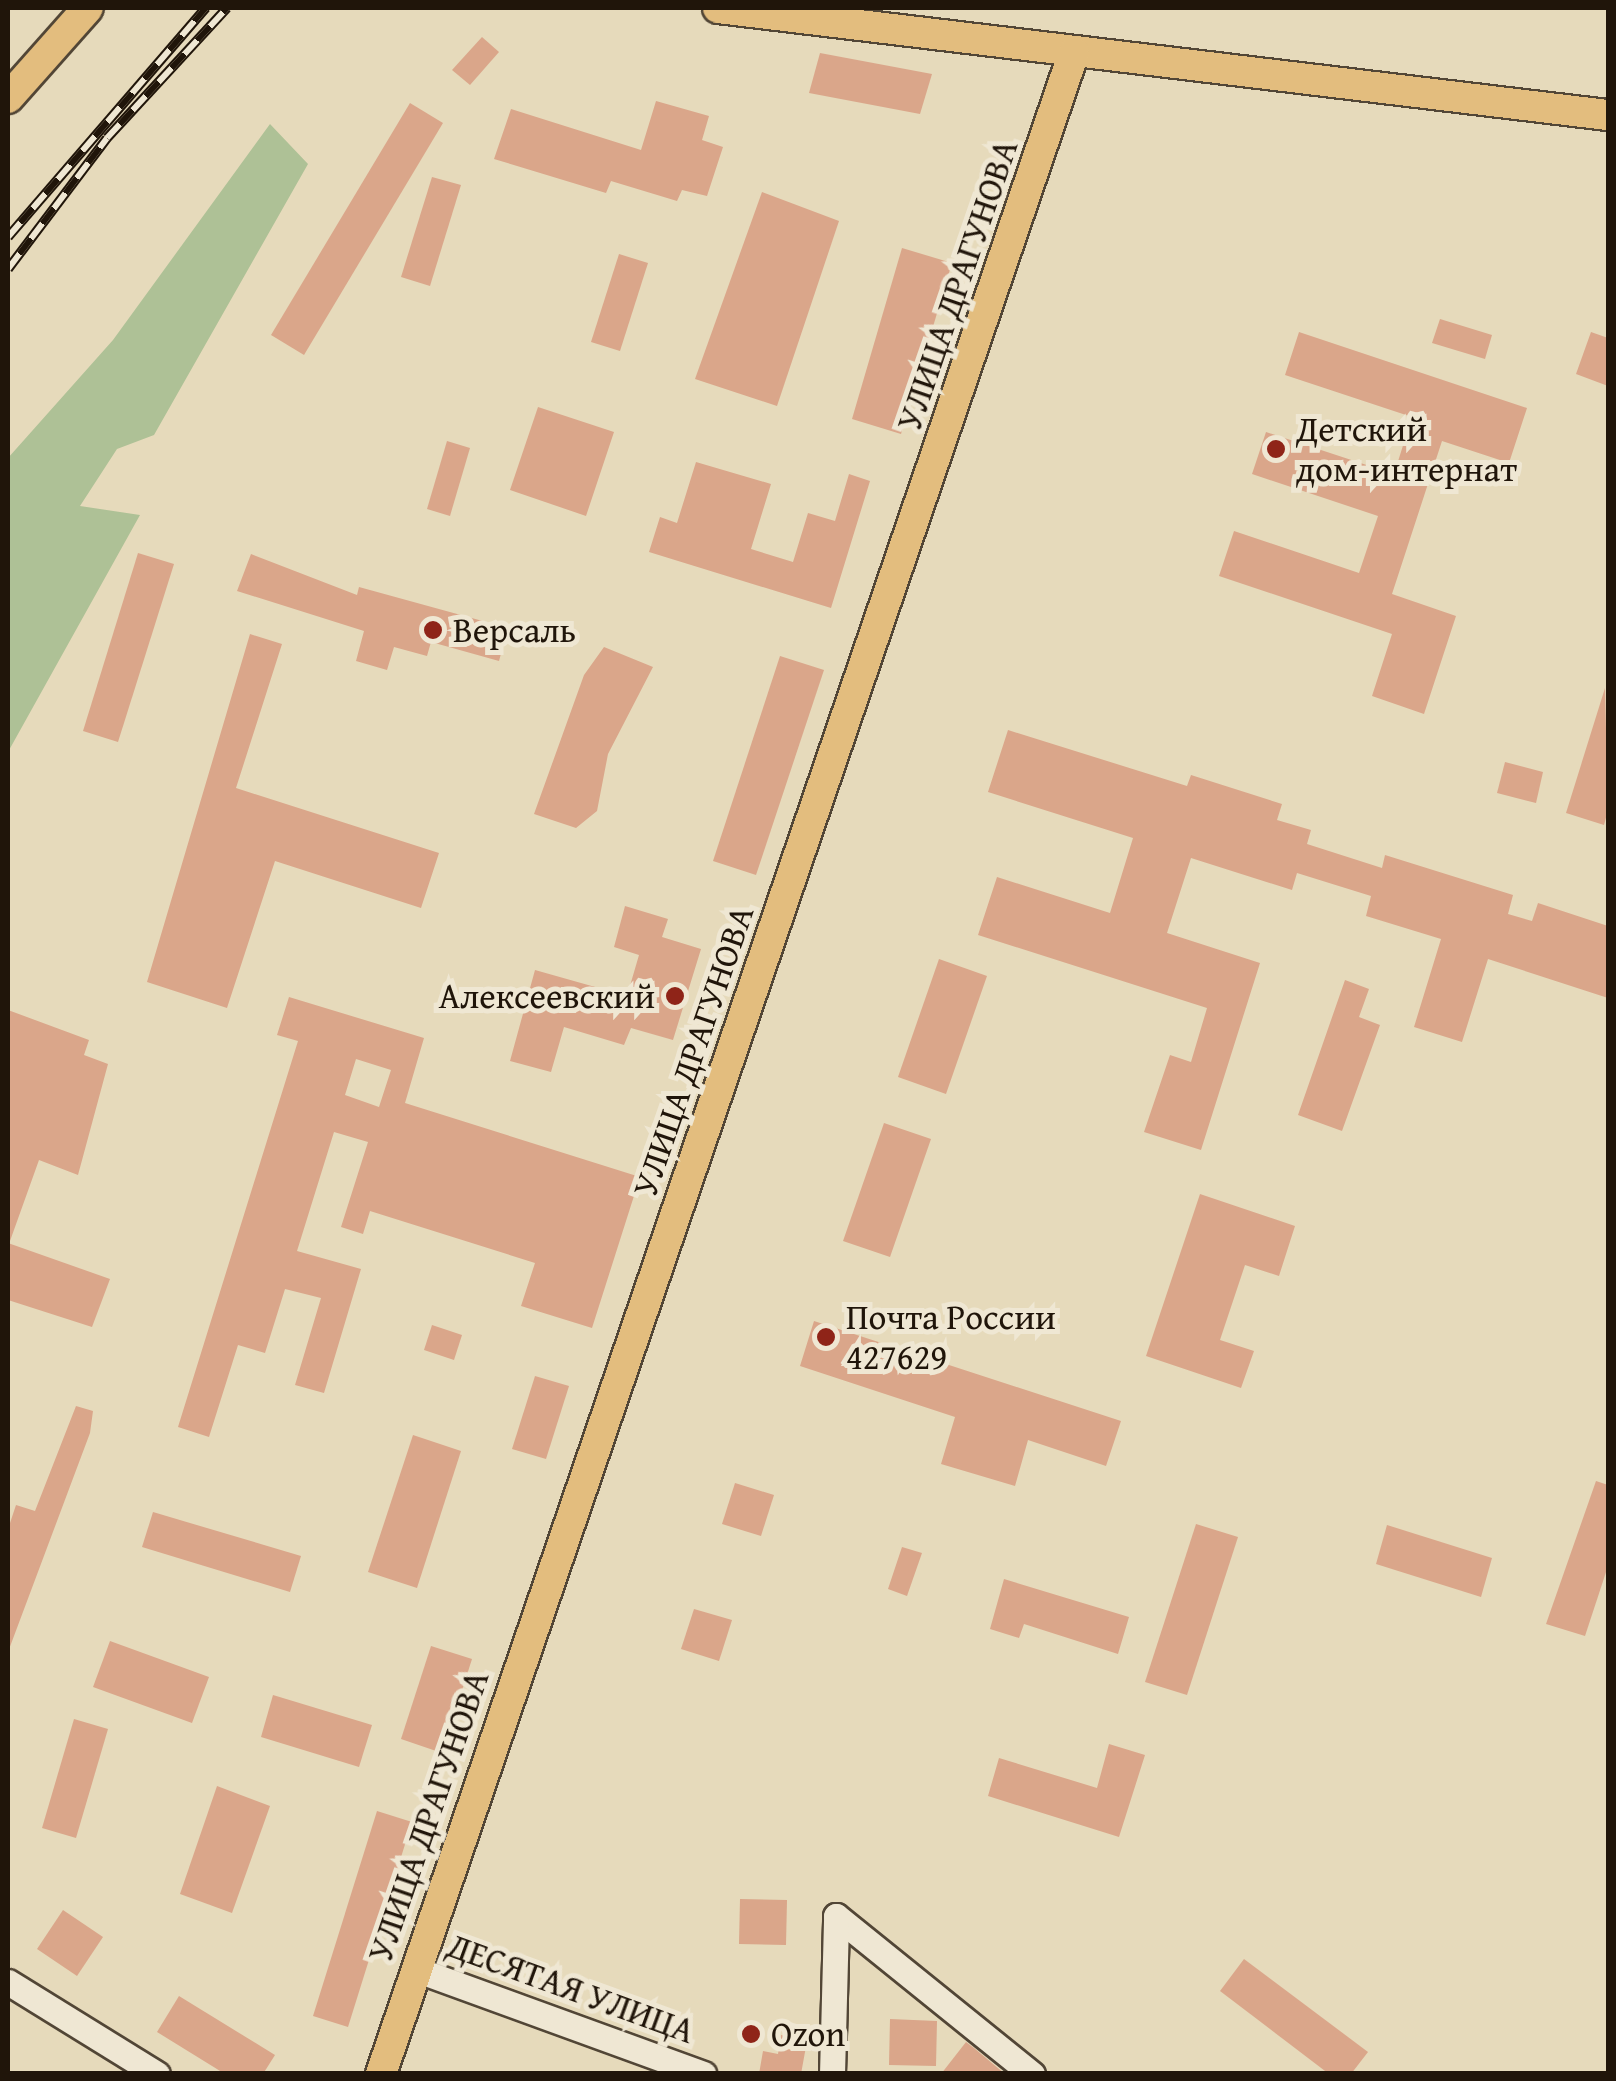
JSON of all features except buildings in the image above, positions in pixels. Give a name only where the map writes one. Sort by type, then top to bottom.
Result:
[{"type":"main road","points":[[8,98],[88,8]]},
{"type":"main road","points":[[718,8],[1608,116]]},
{"type":"main road","name":"УЛИЦА ДРАГУНОВА","points":[[381,2074],[1074,52]]},
{"type":"street","points":[[832,2074],[836,1916],[1032,2074]]},
{"type":"street","name":"ДЕСЯТАЯ УЛИЦА","points":[[415,1969],[703,2074]]},
{"type":"street","points":[[8,1982],[157,2074]]},
{"type":"green space","points":[[270,124],[308,164],[154,435],[117,449],[80,506],[140,515],[8,752],[8,458],[113,340]]},
{"type":"railway","points":[[8,237],[206,8]]},
{"type":"railway","points":[[8,269],[107,138],[227,8]]},
{"type":"place","name":"Детский дом-интернат","points":[[1276,449]]},
{"type":"place","name":"Версаль","points":[[433,630]]},
{"type":"place","name":"Алексеевский","points":[[675,996]]},
{"type":"place","name":"Почта России 427629","points":[[826,1337]]},
{"type":"place","name":"Ozon","points":[[751,2034]]}]
